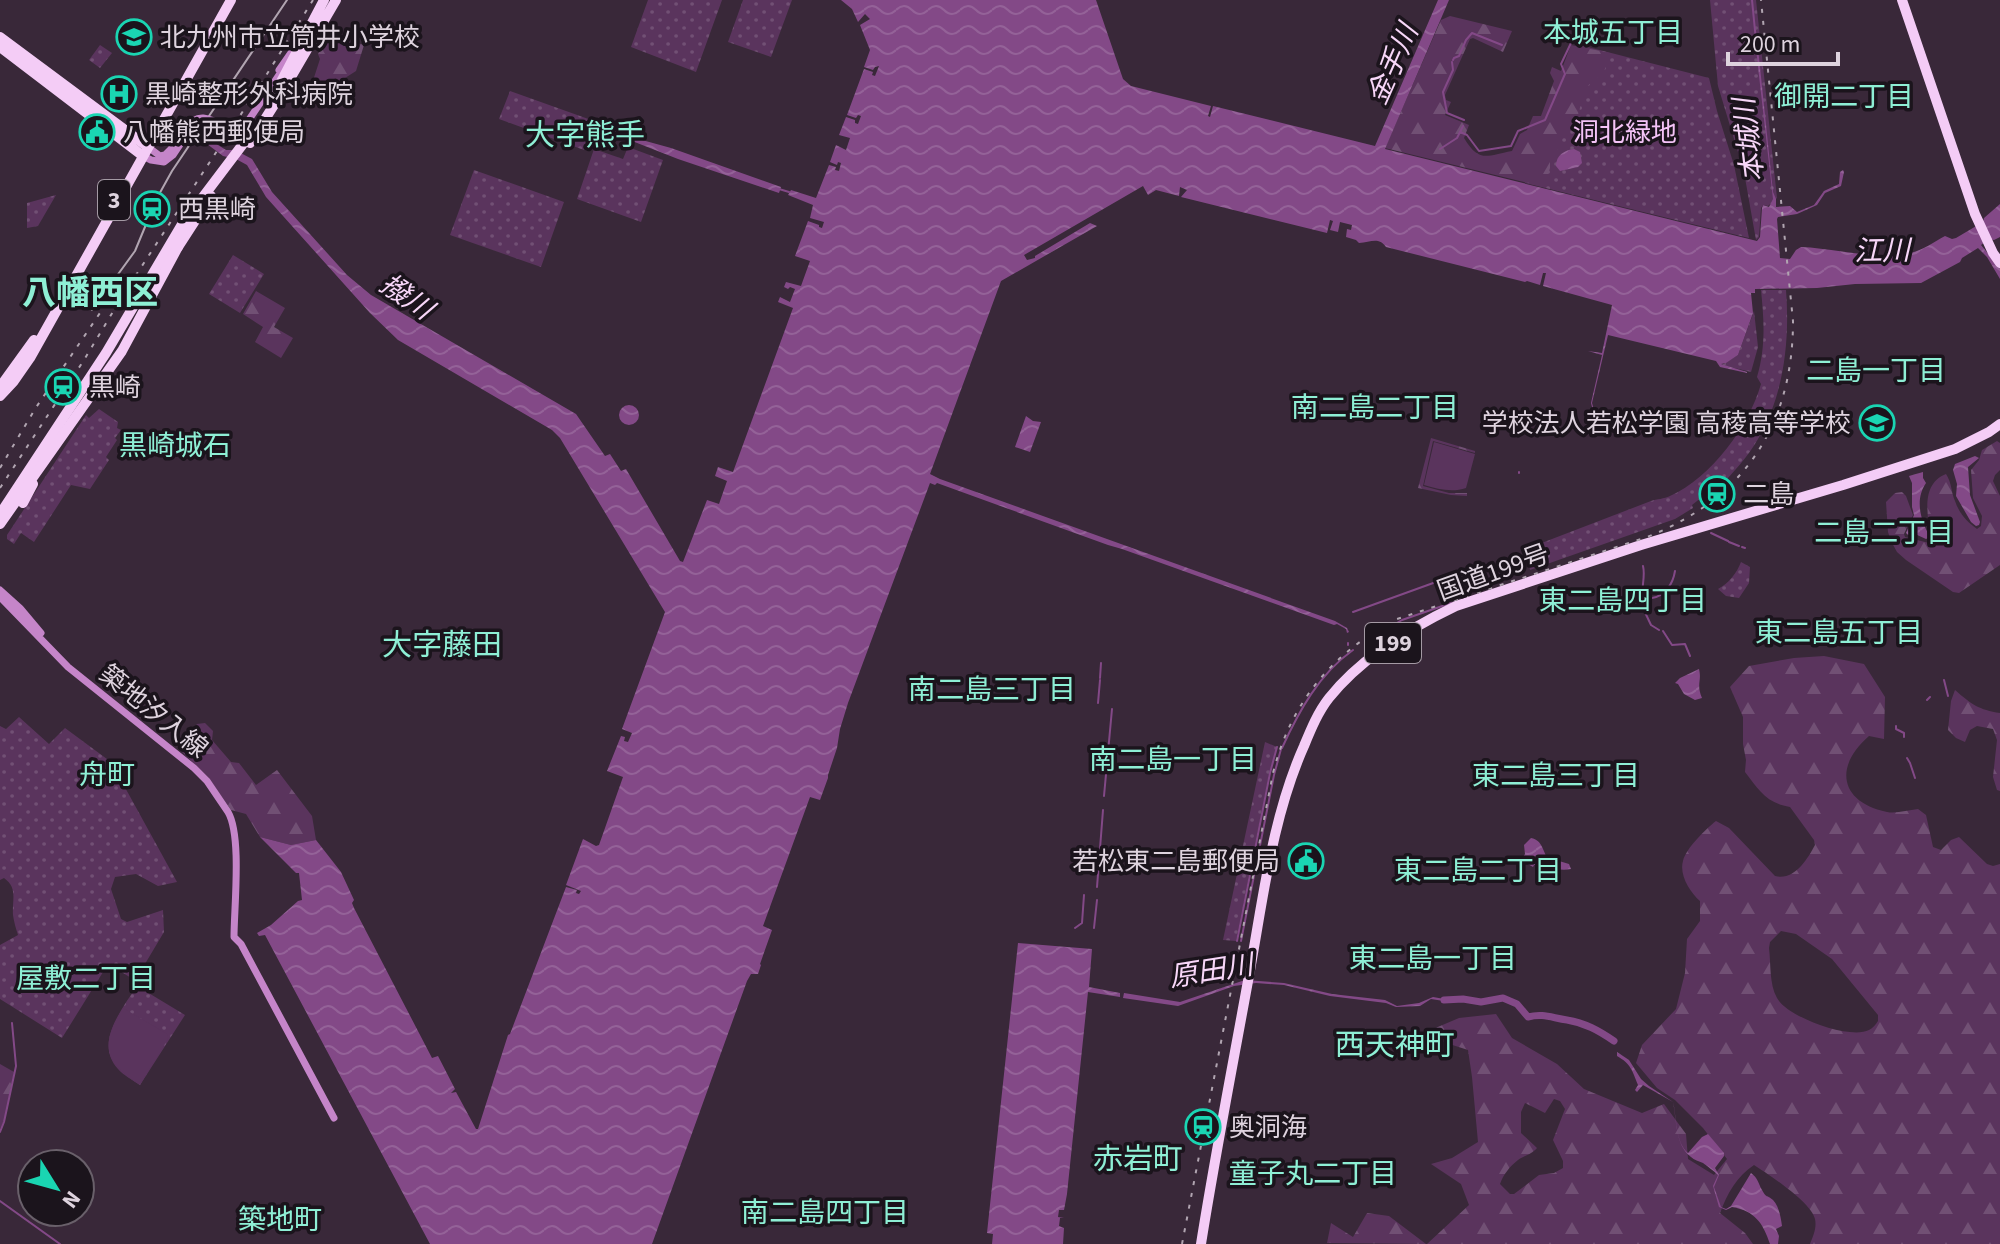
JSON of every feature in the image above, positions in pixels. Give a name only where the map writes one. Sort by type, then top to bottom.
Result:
[{"type":"highway","name":"3","points":[[0,387],[43,325],[228,0]]},
{"type":"highway","points":[[0,514],[106,353],[181,226],[261,119],[333,0]]},
{"type":"highway","points":[[29,479],[104,372],[207,201],[267,117],[333,0]]},
{"type":"highway","points":[[1902,0],[1977,217],[2000,263]]},
{"type":"highway","points":[[0,37],[143,150]]},
{"type":"highway","points":[[0,47],[143,150]]},
{"type":"highway","name":"3","points":[[0,396],[30,358],[143,150]]},
{"type":"highway","points":[[23,503],[49,450],[124,332],[181,226]]},
{"type":"highway","points":[[0,524],[116,360],[169,263]]},
{"type":"highway","name":"国道199号","points":[[1203,1244],[1282,806],[1311,729],[1330,697],[1344,682],[1385,648],[1456,606],[1641,545],[1944,453],[2000,426]]},
{"type":"main road","points":[[143,150],[151,160],[164,162],[173,155],[187,130],[195,123],[237,132],[333,0]]},
{"type":"main road","name":"築地汐入線","points":[[0,590],[20,608],[50,648]]},
{"type":"main road","name":"築地汐入線","points":[[0,597],[68,667],[194,768],[207,781],[231,817],[235,842],[234,937],[241,944],[334,1118]]},
{"type":"green space","points":[[648,0],[722,0],[696,72],[631,47]]},
{"type":"green space","points":[[743,0],[792,0],[771,57],[728,42]]},
{"type":"green space","points":[[1710,0],[1756,0],[1777,198],[1761,208],[1759,237],[1756,240],[1744,172],[1718,86]]},
{"type":"green space","points":[[1450,16],[1512,31],[1503,52],[1470,39],[1445,95],[1446,100],[1451,102],[1445,115],[1469,125],[1464,138],[1474,151],[1484,156],[1512,151],[1533,116],[1541,116],[1554,81],[1550,73],[1552,67],[1561,71],[1571,45],[1610,53],[1604,70],[1584,92],[1576,119],[1567,126],[1559,148],[1550,161],[1544,187],[1385,148],[1441,20]]},
{"type":"green space","points":[[334,34],[351,43],[364,45],[356,71],[345,78],[336,103],[311,99],[309,93],[320,59],[318,54],[326,40]]},
{"type":"green space","name":"洞北緑地","points":[[1576,44],[1709,78],[1734,165],[1749,238],[1525,183]]},
{"type":"green space","points":[[100,45],[112,53],[100,68],[89,60]]},
{"type":"green space","points":[[510,91],[594,121],[584,150],[499,119]]},
{"type":"green space","points":[[628,147],[663,160],[641,222],[577,199],[594,149],[623,159]]},
{"type":"green space","points":[[474,170],[564,202],[541,267],[450,235]]},
{"type":"green space","points":[[56,195],[38,226],[27,228],[27,203]]},
{"type":"green space","points":[[233,255],[264,274],[240,313],[209,294]]},
{"type":"green space","points":[[1761,290],[1786,290],[1786,348],[1774,404],[1750,452],[1720,487],[1717,485],[1692,505],[1693,508],[1675,519],[1530,570],[1526,549],[1670,496],[1714,464],[1738,433],[1761,384],[1757,377],[1763,344]]},
{"type":"green space","points":[[256,291],[285,308],[274,327],[293,338],[281,358],[255,342],[263,327],[243,314]]},
{"type":"green space","points":[[1754,311],[1758,347],[1751,372],[1722,365],[1738,355]]},
{"type":"green space","points":[[99,409],[118,422],[117,428],[121,430],[106,457],[109,460],[90,489],[71,485],[34,542],[21,533],[14,544],[7,539],[7,535],[86,415],[89,418]]},
{"type":"green space","points":[[1431,438],[1475,453],[1433,441],[1423,486],[1449,493],[1467,493],[1467,496],[1418,488]]},
{"type":"green space","points":[[1997,441],[2000,443],[2000,470],[1993,481],[2000,496],[2000,565],[1959,593],[1953,592],[1897,552],[1888,532],[1886,502],[1895,493],[1902,492],[1913,515],[1905,537],[1929,543],[1929,494],[1932,486],[1946,474],[1959,509],[1977,529],[1981,526],[1982,516],[1973,498],[1971,470],[1982,450]]},
{"type":"green space","points":[[1434,442],[1475,454],[1466,488],[1450,490],[1424,485]]},
{"type":"green space","points":[[1741,562],[1750,567],[1749,583],[1739,598],[1726,596],[1718,589],[1732,578]]},
{"type":"green space","points":[[1824,656],[1864,664],[1885,697],[1884,739],[1869,736],[1850,759],[1847,782],[1859,800],[1887,812],[1918,809],[1926,815],[1933,847],[1941,850],[1959,837],[1987,864],[2000,864],[2000,1244],[1810,1244],[1815,1226],[1812,1212],[1789,1189],[1754,1165],[1733,1186],[1720,1213],[1745,1233],[1753,1244],[1427,1244],[1469,1205],[1461,1184],[1431,1164],[1452,1158],[1478,1142],[1468,1050],[1437,1040],[1418,1042],[1419,1035],[1459,1018],[1496,1014],[1512,1038],[1557,1064],[1584,1089],[1642,1113],[1664,1104],[1686,1134],[1688,1159],[1714,1175],[1727,1159],[1703,1128],[1675,1100],[1657,1088],[1636,1063],[1642,1045],[1676,1009],[1685,973],[1687,939],[1700,921],[1700,901],[1689,888],[1682,866],[1692,845],[1716,821],[1729,828],[1775,876],[1782,877],[1799,868],[1815,845],[1790,807],[1769,799],[1745,772],[1743,717],[1730,687],[1749,666]],"holes":[[[1781,931],[1796,934],[1832,959],[1878,1015],[1873,1027],[1860,1032],[1834,1029],[1805,1019],[1783,1005],[1773,986],[1769,948],[1770,942]],[[1554,1099],[1560,1101],[1565,1109],[1553,1140],[1563,1168],[1539,1175],[1510,1194],[1500,1184],[1503,1177],[1515,1162],[1537,1148],[1521,1133],[1521,1112],[1525,1103],[1545,1113]]]},
{"type":"green space","points":[[1955,690],[1976,706],[2000,713],[2000,791],[1993,777],[1997,740],[1993,729],[1977,726],[1970,730],[1965,742],[1948,730]]},
{"type":"green space","points":[[19,717],[49,744],[65,728],[111,762],[177,882],[158,886],[136,874],[115,877],[111,889],[121,919],[127,922],[163,910],[164,932],[136,979],[108,964],[62,1038],[0,999],[0,945],[18,935],[13,915],[13,890],[4,878],[0,880],[0,726],[6,729]]},
{"type":"green space","points":[[205,723],[213,731],[212,740],[231,762],[239,763],[256,785],[277,770],[312,816],[316,840],[291,845],[260,837],[246,814],[231,810],[208,777],[180,750],[197,724]]},
{"type":"green space","points":[[1265,742],[1277,747],[1236,941],[1223,940]]},
{"type":"green space","points":[[137,986],[185,1015],[140,1085],[118,1069],[111,1059],[109,1048],[113,1026]]},
{"type":"green space","points":[[123,1008],[167,1034],[168,1039],[140,1085],[118,1068],[109,1051],[111,1032]]},
{"type":"green space","points":[[0,1064],[14,1072],[0,1129]]},
{"type":"green space","points":[[1367,1213],[1389,1216],[1426,1244],[1327,1243],[1331,1223],[1353,1237]]},
{"type":"water","points":[[841,0],[1096,0],[1123,79],[1131,86],[1211,106],[1210,117],[1213,106],[1375,146],[1438,0],[1449,0],[1385,149],[1757,241],[1763,205],[1769,207],[1773,199],[1758,48],[1776,207],[1790,206],[1797,212],[1814,205],[1824,191],[1839,184],[1840,172],[1844,172],[1841,186],[1825,193],[1817,205],[1797,214],[1778,217],[1780,258],[1790,259],[1801,247],[1870,255],[1910,253],[1945,236],[1956,238],[1983,222],[2000,204],[2000,237],[1989,239],[1981,245],[2000,268],[2000,279],[1978,248],[1960,262],[1921,283],[1755,289],[1755,293],[1751,293],[1753,313],[1738,355],[1721,364],[1747,373],[1720,367],[1716,361],[1608,335],[1592,403],[1593,411],[1591,403],[1602,355],[1588,351],[1602,353],[1612,305],[1543,286],[1546,273],[1543,273],[1540,285],[1386,247],[1377,241],[1359,243],[1346,237],[1347,229],[1351,230],[1352,225],[1340,222],[1338,232],[1330,230],[1333,221],[1330,220],[1327,233],[1181,197],[1187,190],[1180,187],[1179,196],[1156,190],[1148,195],[1143,186],[1024,255],[1027,260],[1035,258],[1090,223],[1097,226],[1001,281],[930,474],[1335,621],[1349,632],[1337,624],[930,483],[848,703],[820,800],[810,797],[763,926],[772,930],[758,974],[751,974],[747,981],[652,1244],[430,1244],[265,935],[259,936],[257,933],[302,900],[299,873],[260,837],[291,845],[316,840],[341,872],[354,900],[354,908],[432,1058],[438,1056],[455,1089],[451,1093],[456,1092],[478,1129],[508,1035],[566,887],[577,890],[579,894],[581,891],[566,885],[583,839],[599,845],[623,777],[607,771],[621,736],[628,742],[632,733],[622,729],[665,612],[560,438],[552,430],[398,340],[266,197],[247,165],[223,156],[207,144],[199,132],[177,121],[198,126],[210,140],[226,150],[235,150],[252,159],[272,192],[347,275],[371,295],[576,414],[605,456],[610,454],[621,471],[626,469],[683,562],[707,500],[719,504],[727,481],[715,476],[718,467],[733,472],[793,308],[778,302],[780,297],[790,302],[795,289],[784,287],[786,282],[801,286],[810,261],[795,256],[808,221],[822,228],[824,222],[810,218],[813,205],[788,195],[791,190],[816,198],[829,165],[839,171],[841,163],[830,162],[836,145],[846,150],[850,138],[839,135],[846,117],[858,124],[861,116],[847,115],[864,69],[875,76],[879,66],[873,70],[864,67],[870,50],[860,25],[870,19],[865,14],[858,22],[852,9]]},
{"type":"water","points":[[605,127],[781,187],[779,193],[678,159],[604,130]]},
{"type":"water","points":[[1574,149],[1580,152],[1582,163],[1560,171],[1556,166],[1559,156]]},
{"type":"water","points":[[629,405],[636,408],[639,415],[636,422],[629,425],[622,422],[619,415],[622,408]]},
{"type":"water","points":[[1026,416],[1041,422],[1030,452],[1015,447]]},
{"type":"water","points":[[1975,456],[1979,458],[1968,467],[1970,495],[1980,522],[1976,526],[1956,496],[1953,470],[1955,464]]},
{"type":"water","points":[[1923,472],[1926,483],[1920,509],[1929,535],[1926,539],[1906,533],[1914,515],[1909,476]]},
{"type":"water","points":[[1699,669],[1702,698],[1695,700],[1684,694],[1675,683]]},
{"type":"water","points":[[1531,838],[1540,844],[1549,861],[1569,864],[1571,869],[1533,867],[1521,860],[1525,854],[1524,845]]},
{"type":"water","points":[[1018,943],[1092,949],[1089,987],[1120,993],[1120,997],[1088,992],[1067,1194],[1064,1210],[1059,1210],[1058,1217],[1064,1218],[1060,1218],[1059,1226],[1064,1228],[1063,1244],[992,1244],[993,1234],[987,1233]]},
{"type":"water","points":[[1245,980],[1284,983],[1332,994],[1385,1000],[1397,1006],[1419,1003],[1433,997],[1450,1002],[1431,999],[1420,1006],[1396,1007],[1284,985],[1256,983],[1234,986],[1178,1006],[1123,998],[1124,993],[1180,1002]]},
{"type":"water","points":[[1617,1052],[1629,1060],[1641,1079],[1673,1102],[1643,1085],[1637,1092],[1638,1085],[1632,1071],[1617,1056]]},
{"type":"water","points":[[1673,1102],[1679,1136],[1688,1153],[1708,1134],[1724,1153],[1715,1168],[1719,1175],[1714,1187],[1721,1207],[1726,1209],[1731,1206],[1751,1173],[1778,1209],[1782,1226],[1776,1229],[1778,1244],[1770,1244],[1761,1224],[1752,1215],[1732,1207],[1726,1210],[1719,1207],[1713,1186],[1718,1175],[1692,1158],[1682,1146],[1679,1139]]},
{"type":"waterway","name":"本城川","points":[[1752,0],[1757,51]]},
{"type":"waterway","points":[[1453,60],[1459,56],[1472,33],[1502,45]]},
{"type":"waterway","points":[[1460,132],[1467,135],[1479,151],[1511,146],[1518,131],[1545,120],[1565,74],[1561,64],[1571,43]]},
{"type":"waterway","points":[[1452,62],[1453,70],[1443,92],[1447,113],[1464,120]]},
{"type":"waterway","points":[[1440,149],[1457,138],[1463,126]]},
{"type":"waterway","points":[[779,189],[789,192]]},
{"type":"waterway","points":[[1711,533],[1728,541]]},
{"type":"waterway","points":[[1729,542],[1739,546]]},
{"type":"waterway","points":[[1643,566],[1643,602]]},
{"type":"waterway","points":[[1652,598],[1668,589],[1675,571]]},
{"type":"waterway","points":[[1353,612],[1436,582],[1469,584]]},
{"type":"waterway","points":[[1371,638],[1402,620],[1451,603]]},
{"type":"waterway","points":[[1642,606],[1651,625],[1659,630]]},
{"type":"waterway","points":[[1663,631],[1672,645],[1685,644],[1690,656]]},
{"type":"waterway","points":[[1282,748],[1311,694],[1330,670],[1353,650]]},
{"type":"waterway","points":[[1100,678],[1101,663]]},
{"type":"waterway","points":[[1098,703],[1100,680]]},
{"type":"waterway","points":[[1944,680],[1948,696]]},
{"type":"waterway","points":[[1927,700],[1930,697]]},
{"type":"waterway","points":[[1104,796],[1112,709]]},
{"type":"waterway","points":[[1896,726],[1904,737]]},
{"type":"waterway","points":[[1237,941],[1277,747]]},
{"type":"waterway","points":[[1241,941],[1281,749]]},
{"type":"waterway","points":[[1907,758],[1915,778]]},
{"type":"waterway","points":[[1097,887],[1103,810]]},
{"type":"waterway","points":[[1075,928],[1082,923],[1084,895]]},
{"type":"waterway","points":[[1094,928],[1097,900]]},
{"type":"waterway","name":"原田川","points":[[1444,1000],[1481,1002],[1503,998],[1517,1004],[1528,1017],[1543,1016],[1580,1023],[1614,1041]]},
{"type":"waterway","points":[[0,1132],[16,1066],[12,1023]]},
{"type":"waterway","points":[[0,1201],[60,1244]]},
{"type":"tram line","points":[[92,310],[135,251],[172,171],[287,0]]},
{"type":"railway","points":[[0,488],[313,0]]},
{"type":"railway","points":[[1182,1244],[1273,773],[1291,724],[1317,682],[1353,647],[1397,619],[1647,537],[1681,521],[1711,502],[1736,479],[1756,454],[1772,425],[1784,393],[1791,359],[1793,321],[1761,0]]},
{"type":"railway","points":[[0,468],[35,409],[102,310]]},
{"type":"place","name":"北九州市立筒井小学校","points":[[134,37]]},
{"type":"place","name":"黒崎整形外科病院","points":[[119,94]]},
{"type":"place","name":"八幡熊西郵便局","points":[[97,132]]},
{"type":"place","name":"西黒崎","points":[[152,209]]},
{"type":"place","name":"黒崎","points":[[63,387]]},
{"type":"place","name":"学校法人若松学園 高稜高等学校","points":[[1877,423]]},
{"type":"place","name":"二島","points":[[1717,494]]},
{"type":"place","name":"若松東二島郵便局","points":[[1306,861]]},
{"type":"place","name":"奥洞海","points":[[1203,1127]]},
{"type":"district","name":"本城五丁目","points":[[1613,32]]},
{"type":"district","name":"御開二丁目","points":[[1844,96]]},
{"type":"district","name":"大字熊手","points":[[585,135]]},
{"type":"district","name":"八幡西区","points":[[90,292]]},
{"type":"district","name":"二島一丁目","points":[[1876,370]]},
{"type":"district","name":"南二島二丁目","points":[[1375,407]]},
{"type":"district","name":"黒崎城石","points":[[175,445]]},
{"type":"district","name":"二島二丁目","points":[[1884,532]]},
{"type":"district","name":"東二島四丁目","points":[[1623,600]]},
{"type":"district","name":"東二島五丁目","points":[[1839,632]]},
{"type":"district","name":"大字藤田","points":[[442,645]]},
{"type":"district","name":"南二島三丁目","points":[[992,689]]},
{"type":"district","name":"南二島一丁目","points":[[1173,759]]},
{"type":"district","name":"舟町","points":[[107,774]]},
{"type":"district","name":"東二島三丁目","points":[[1556,775]]},
{"type":"district","name":"東二島二丁目","points":[[1478,870]]},
{"type":"district","name":"東二島一丁目","points":[[1433,958]]},
{"type":"district","name":"屋敷二丁目","points":[[86,978]]},
{"type":"district","name":"西天神町","points":[[1395,1045]]},
{"type":"district","name":"赤岩町","points":[[1138,1159]]},
{"type":"district","name":"童子丸二丁目","points":[[1313,1173]]},
{"type":"district","name":"南二島四丁目","points":[[825,1212]]},
{"type":"district","name":"築地町","points":[[280,1219]]},
{"type":"water label","name":"金手川","points":[[1392,64]]},
{"type":"water label","name":"江川","points":[[1882,250]]},
{"type":"water label","name":"撥川","points":[[407,296]]}]
